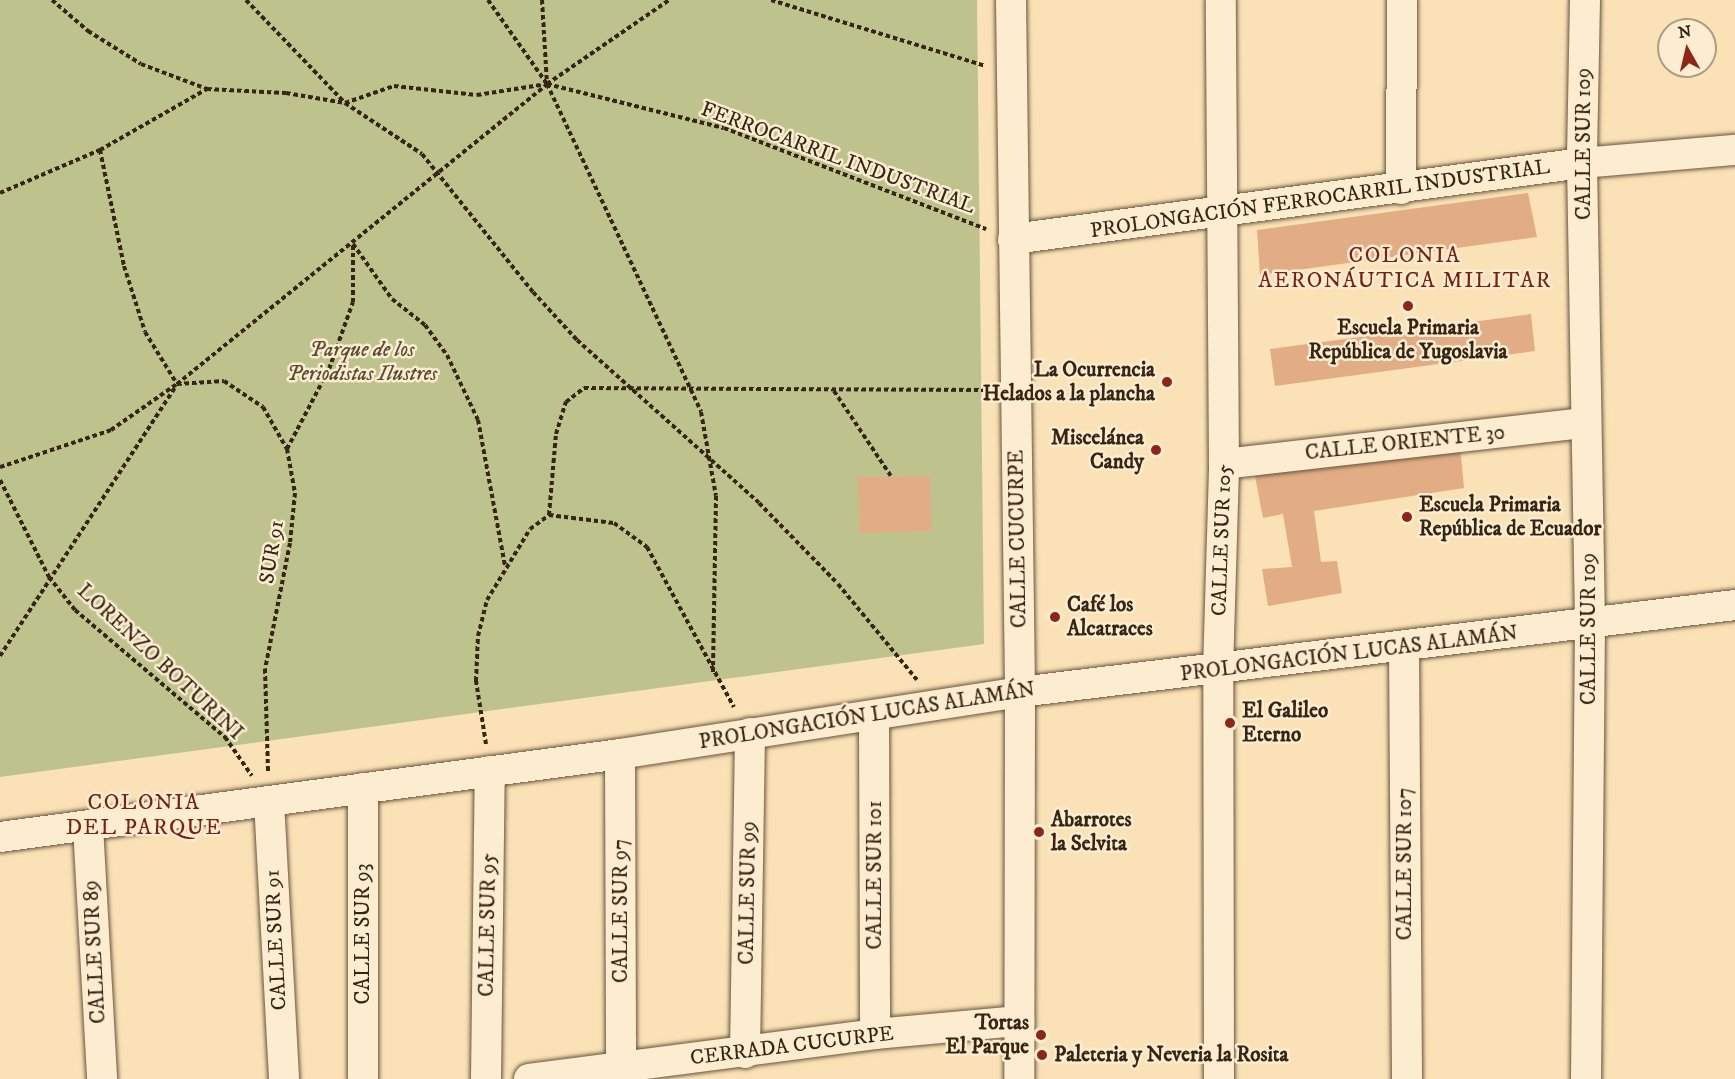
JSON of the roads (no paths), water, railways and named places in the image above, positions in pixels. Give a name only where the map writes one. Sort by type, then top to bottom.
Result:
[{"type":"street","name":"CALLE CUCURPE","points":[[1011,0],[1020,692],[1019,1079]]},
{"type":"street","name":"CALLE SUR 105","points":[[1219,1079],[1218,670],[1224,464],[1221,0]]},
{"type":"street","points":[[1401,189],[1402,0]]},
{"type":"street","name":"CALLE SUR 109","points":[[1585,0],[1582,163],[1590,623],[1586,1079]]},
{"type":"street","name":"PROLONGACIÓN FERROCARRIL INDUSTRIAL","points":[[1013,239],[1223,214],[1582,163],[1735,150]]},
{"type":"street","name":"CALLE ORIENTE 30","points":[[1224,464],[1585,423]]},
{"type":"street","name":"PROLONGACIÓN LUCAS ALAMÁN","points":[[0,837],[620,754],[1020,692],[1404,648],[1735,605]]},
{"type":"street","name":"CALLE SUR 107","points":[[1404,648],[1407,1079]]},
{"type":"street","name":"CALLE SUR 101","points":[[874,716],[875,1034]]},
{"type":"street","name":"CALLE SUR 99","points":[[745,1053],[750,734]]},
{"type":"street","name":"CALLE SUR 97","points":[[620,754],[621,1068]]},
{"type":"street","name":"CALLE SUR 95","points":[[486,1079],[490,771]]},
{"type":"street","name":"CALLE SUR 93","points":[[363,788],[363,1079]]},
{"type":"street","name":"CALLE SUR 91","points":[[269,801],[284,1079]]},
{"type":"street","name":"CALLE SUR 89","points":[[88,826],[102,1079]]},
{"type":"street","name":"CERRADA CUCURPE","points":[[529,1079],[745,1053],[875,1034],[1019,1021]]},
{"type":"place","name":"Escuela Primaria República de Yugoslavia","points":[[1408,306]]},
{"type":"place","name":"La Ocurrencia Helados a la plancha","points":[[1167,382]]},
{"type":"place","name":"Miscelánea Candy","points":[[1156,450]]},
{"type":"place","name":"Escuela Primaria República de Ecuador","points":[[1407,517]]},
{"type":"place","name":"Café los Alcatraces","points":[[1055,617]]},
{"type":"place","name":"El Galileo Eterno","points":[[1230,723]]},
{"type":"place","name":"Abarrotes la Selvita","points":[[1039,832]]},
{"type":"place","name":"Tortas El Parque","points":[[1041,1035]]},
{"type":"place","name":"Paleteria y Neveria la Rosita","points":[[1042,1055]]},
{"type":"district","name":"COLONIA AERONÁUTICA MILITAR","points":[[1405,268]]},
{"type":"district","name":"COLONIA DEL PARQUE","points":[[144,814]]},
{"type":"park label","name":"Parque de los Periodistas Ilustres","points":[[362,362]]}]
